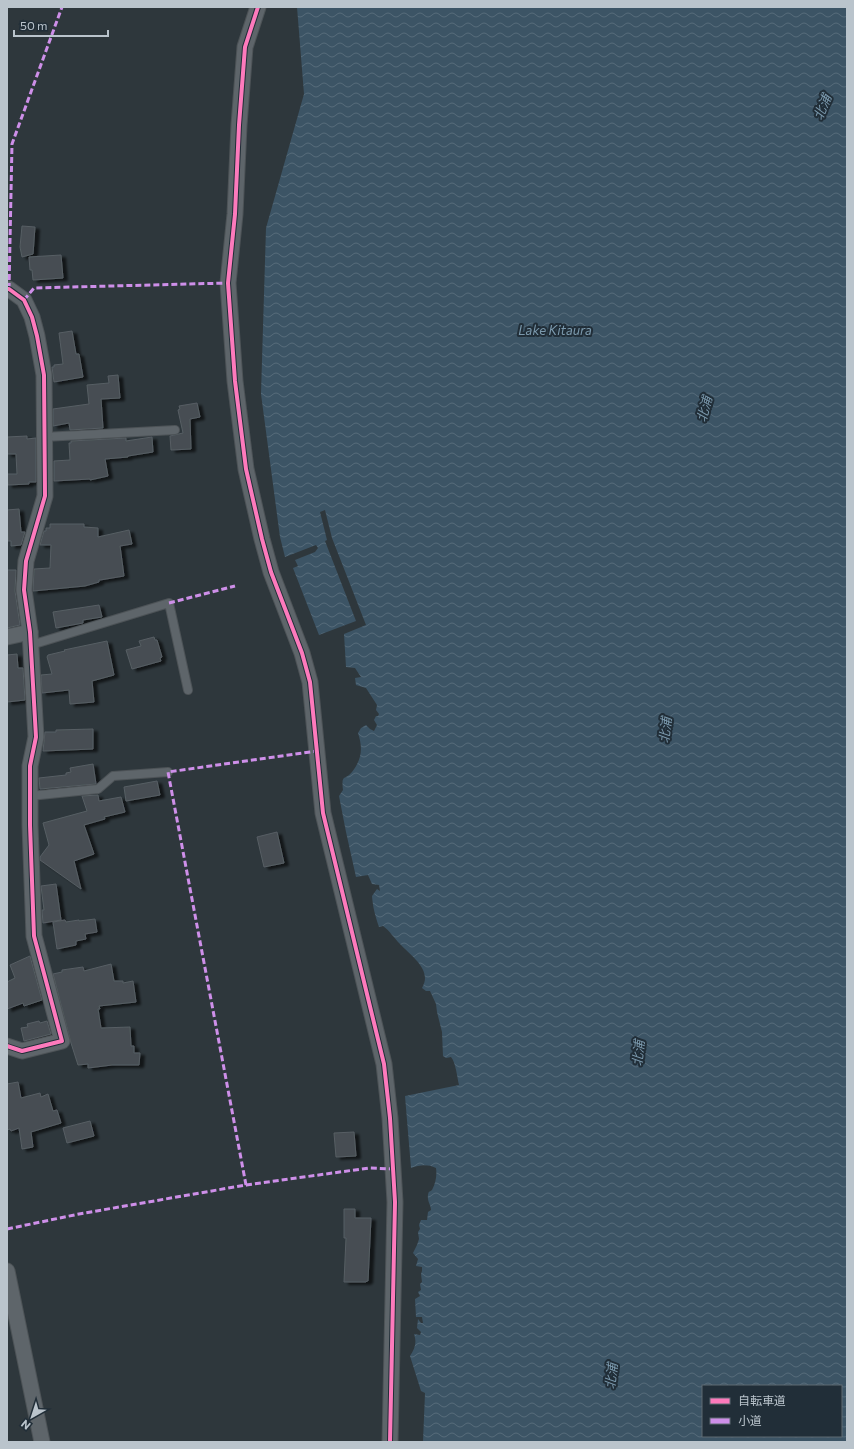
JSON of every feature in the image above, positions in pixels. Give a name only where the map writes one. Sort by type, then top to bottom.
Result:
[{"type":"street","points":[[258,7],[245,47],[239,125],[235,214],[228,283],[235,381],[246,469],[262,539],[271,572],[302,652],[310,682],[324,813],[384,1064],[390,1118],[395,1202],[390,1442]]},
{"type":"street","points":[[7,289],[24,300],[32,317],[44,375],[45,496],[26,561],[24,590],[31,639],[36,737],[30,766],[30,832],[34,936],[62,1041],[22,1051],[7,1046]]},
{"type":"street","points":[[7,637],[31,639]]},
{"type":"street","points":[[7,1271],[42,1442]]},
{"type":"lane","points":[[44,437],[175,430]]},
{"type":"lane","points":[[31,639],[168,603],[188,690]]},
{"type":"lane","points":[[30,796],[98,789],[113,776],[168,772]]},
{"type":"water","name":"Lake Kitaura","points":[[297,7],[847,7],[847,1442],[423,1442],[425,1393],[421,1391],[410,1356],[415,1345],[414,1334],[420,1335],[421,1332],[417,1328],[418,1319],[421,1323],[423,1323],[422,1317],[416,1317],[415,1299],[420,1296],[418,1292],[421,1290],[420,1284],[422,1282],[422,1267],[416,1266],[418,1259],[413,1253],[419,1239],[418,1232],[420,1229],[419,1225],[421,1220],[427,1220],[428,1212],[431,1210],[428,1195],[432,1190],[436,1179],[436,1168],[427,1165],[411,1168],[405,1096],[459,1085],[453,1060],[451,1057],[446,1058],[443,1056],[442,1032],[436,1004],[430,991],[426,991],[422,988],[425,981],[423,969],[415,958],[388,930],[383,926],[379,927],[374,912],[372,896],[377,889],[380,891],[379,885],[372,884],[368,875],[356,877],[339,796],[343,790],[343,779],[350,775],[360,758],[361,744],[358,733],[361,728],[366,725],[374,731],[377,725],[374,720],[379,714],[376,710],[377,705],[366,688],[356,685],[355,678],[361,677],[355,668],[346,667],[344,634],[366,625],[332,538],[325,510],[320,512],[327,540],[325,541],[356,621],[319,635],[293,568],[298,566],[295,560],[315,552],[318,548],[316,545],[285,557],[280,537],[261,394],[266,228],[304,94]]},
{"type":"building","points":[[22,226],[35,227],[33,254],[22,257],[20,247]]},
{"type":"building","points":[[61,255],[63,278],[33,280],[32,270],[30,270],[29,257]]},
{"type":"building","points":[[72,331],[76,354],[79,354],[83,377],[54,382],[52,367],[54,367],[54,365],[63,364],[59,333]]},
{"type":"building","points":[[118,375],[120,398],[101,399],[103,428],[70,430],[69,423],[53,426],[53,409],[89,404],[87,385],[109,383],[108,376]]},
{"type":"building","points":[[197,403],[200,417],[190,419],[191,449],[171,450],[170,436],[183,433],[178,410],[180,409],[179,406]]},
{"type":"building","points":[[27,436],[27,439],[36,438],[36,482],[29,482],[29,484],[8,485],[7,474],[17,474],[16,454],[7,454],[7,437]]},
{"type":"building","points":[[152,437],[153,452],[128,457],[105,459],[108,476],[90,480],[54,481],[54,461],[70,460],[69,443],[71,443],[71,441],[126,438],[126,441]]},
{"type":"building","points":[[19,509],[21,532],[25,532],[21,545],[11,546],[11,541],[8,541],[7,510]]},
{"type":"building","points":[[50,524],[84,524],[84,527],[98,528],[98,537],[129,530],[132,544],[120,546],[124,576],[99,580],[99,582],[85,586],[33,591],[34,569],[50,568],[51,545],[40,545],[44,531],[46,531],[46,528],[50,528]]},
{"type":"building","points":[[7,570],[16,570],[15,591],[20,625],[7,628]]},
{"type":"building","points":[[99,605],[102,617],[83,620],[83,623],[56,628],[53,612]]},
{"type":"building","points":[[154,637],[155,640],[157,640],[162,657],[160,658],[161,661],[132,669],[126,650],[141,646],[139,641]]},
{"type":"building","points":[[107,641],[114,675],[92,681],[94,702],[70,704],[69,690],[42,693],[41,675],[52,674],[47,657],[48,655]]},
{"type":"building","points":[[17,654],[18,668],[23,668],[25,700],[7,702],[7,655]]},
{"type":"building","points":[[93,729],[93,749],[43,751],[45,732],[56,732],[56,730]]},
{"type":"building","points":[[93,764],[96,784],[40,789],[39,778],[66,775],[66,773],[71,772],[70,768]]},
{"type":"building","points":[[157,781],[160,795],[126,801],[124,787]]},
{"type":"building","points":[[98,795],[99,801],[121,797],[125,812],[104,817],[105,819],[84,825],[94,854],[74,861],[81,889],[40,860],[40,857],[49,845],[43,823],[87,811],[82,796]]},
{"type":"building","points":[[277,832],[284,863],[264,867],[257,837]]},
{"type":"building","points":[[56,884],[61,920],[43,923],[42,910],[44,910],[41,886]]},
{"type":"building","points":[[95,919],[97,932],[85,934],[86,939],[76,941],[76,945],[57,949],[53,922]]},
{"type":"building","points":[[30,956],[42,1000],[24,1006],[23,1003],[7,1009],[7,982],[15,978],[10,965]]},
{"type":"building","points":[[111,964],[114,981],[123,981],[123,983],[133,981],[136,1002],[99,1006],[100,1009],[98,1009],[101,1028],[130,1027],[131,1046],[134,1046],[134,1053],[140,1053],[139,1065],[112,1065],[88,1068],[88,1064],[78,1065],[53,974],[62,972],[62,970],[83,967],[84,971]]},
{"type":"building","points":[[39,1021],[40,1023],[47,1021],[51,1034],[24,1041],[21,1028],[28,1027],[27,1024]]},
{"type":"building","points":[[18,1082],[21,1098],[40,1093],[41,1097],[48,1094],[53,1111],[57,1110],[61,1123],[31,1132],[33,1147],[22,1149],[19,1128],[11,1131],[10,1129],[7,1130],[7,1084]]},
{"type":"building","points":[[90,1121],[94,1136],[67,1143],[63,1128]]},
{"type":"building","points":[[354,1132],[356,1156],[336,1157],[334,1133]]},
{"type":"building","points":[[344,1209],[355,1209],[355,1218],[371,1218],[368,1281],[366,1282],[344,1282],[346,1238],[344,1238]]},
{"type":"marked path","points":[[9,289],[12,144],[62,7]]},
{"type":"marked path","points":[[24,300],[34,288],[228,283]]},
{"type":"marked path","points":[[169,603],[235,586]]},
{"type":"marked path","points":[[7,1229],[79,1214],[246,1185],[168,772],[317,751]]},
{"type":"marked path","points":[[246,1185],[369,1168],[394,1169]]},
{"type":"cycle path","points":[[258,7],[245,47],[239,125],[235,214],[228,283],[235,381],[246,469],[262,539],[271,572],[302,653],[310,682],[323,813],[384,1064],[390,1118],[395,1202],[390,1442]]},
{"type":"cycle path","points":[[7,289],[24,300],[32,317],[44,375],[45,496],[26,561],[24,590],[30,632],[36,737],[30,766],[30,825],[34,936],[62,1041],[22,1051],[7,1046]]},
{"type":"water label","name":"北浦","points":[[822,107]]},
{"type":"water label","name":"北浦","points":[[704,409]]},
{"type":"water label","name":"北浦","points":[[665,730]]},
{"type":"water label","name":"北浦","points":[[638,1053]]},
{"type":"water label","name":"北浦","points":[[611,1376]]}]
